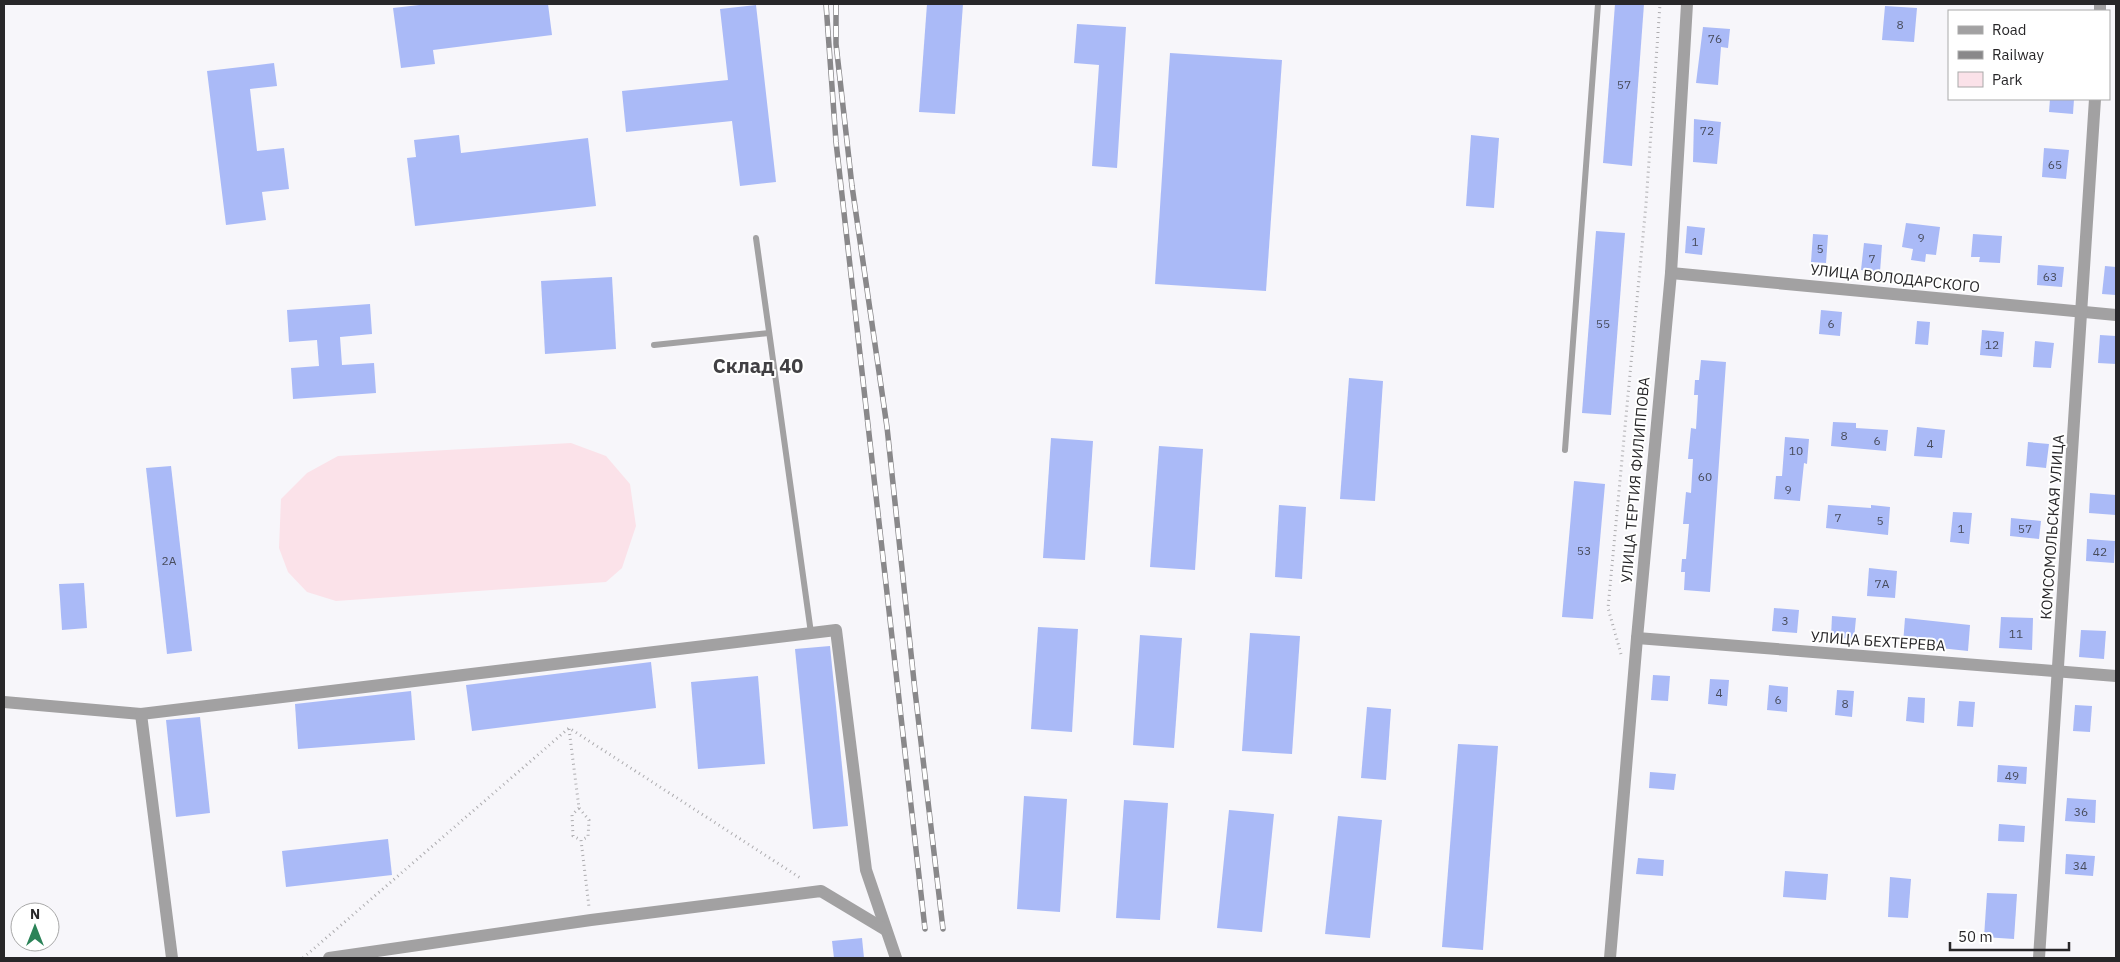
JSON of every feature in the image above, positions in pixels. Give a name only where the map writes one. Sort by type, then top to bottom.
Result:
[{"type":"street","name":"УЛИЦА ТЕРТИЯ ФИЛИППОВА","points":[[1610,958],[1670,273],[1687,4]]},
{"type":"street","name":"КОМСОМОЛЬСКАЯ УЛИЦА","points":[[2039,958],[2095,100]]},
{"type":"street","name":"УЛИЦА ВОЛОДАРСКОГО","points":[[1670,273],[2116,315]]},
{"type":"street","points":[[4,702],[141,714],[836,630],[866,870],[896,958]]},
{"type":"street","name":"УЛИЦА БЕХТЕРЕВА","points":[[1637,638],[2116,676]]},
{"type":"street","points":[[141,714],[172,958]]},
{"type":"street","points":[[329,958],[591,920],[821,891],[886,930]]},
{"type":"lane","points":[[1564,450],[1598,4]]},
{"type":"lane","points":[[756,238],[811,633]]},
{"type":"lane","points":[[654,345],[769,333]]},
{"type":"path","points":[[1622,655],[1608,608],[1646,204],[1660,4]]},
{"type":"path","points":[[569,728],[579,808],[590,820],[588,837],[581,840],[572,836],[571,826],[572,815],[579,808]]},
{"type":"path","points":[[569,728],[821,891]]},
{"type":"path","points":[[303,958],[569,728]]},
{"type":"path","points":[[581,840],[591,920]]},
{"type":"green space","points":[[571,443],[606,456],[630,484],[636,526],[622,568],[606,582],[336,601],[307,592],[288,572],[279,548],[281,499],[307,473],[338,456]]},
{"type":"building","points":[[428,4],[548,4],[552,35],[433,50],[435,64],[401,68],[393,8]]},
{"type":"building","points":[[927,4],[963,4],[955,114],[919,112]]},
{"type":"building","points":[[1615,4],[1644,4],[1632,166],[1603,163]]},
{"type":"building","points":[[756,5],[776,182],[740,186],[732,121],[626,132],[622,91],[728,80],[720,9]]},
{"type":"building","points":[[1885,6],[1917,8],[1914,42],[1882,40]]},
{"type":"building","points":[[1077,24],[1126,27],[1117,168],[1092,166],[1099,65],[1074,63]]},
{"type":"building","points":[[1703,27],[1730,29],[1728,48],[1721,47],[1718,85],[1696,83]]},
{"type":"building","points":[[1170,53],[1282,60],[1266,291],[1155,284]]},
{"type":"building","points":[[274,63],[277,86],[250,89],[257,151],[284,148],[289,189],[262,192],[266,220],[226,225],[207,71]]},
{"type":"building","points":[[2050,100],[2074,100],[2073,114],[2049,112]]},
{"type":"building","points":[[1694,119],[1721,122],[1717,164],[1693,162]]},
{"type":"building","points":[[459,135],[461,153],[588,138],[596,206],[415,226],[407,158],[416,157],[414,140]]},
{"type":"building","points":[[1471,135],[1499,138],[1494,208],[1466,206]]},
{"type":"building","points":[[2044,148],[2069,150],[2066,179],[2042,177]]},
{"type":"building","points":[[1906,223],[1940,227],[1936,255],[1926,254],[1925,262],[1911,260],[1913,249],[1902,247]]},
{"type":"building","points":[[1687,226],[1705,228],[1702,255],[1685,253]]},
{"type":"building","points":[[1596,231],[1625,233],[1611,415],[1582,413]]},
{"type":"building","points":[[1813,234],[1828,235],[1826,263],[1811,262]]},
{"type":"building","points":[[1973,234],[2002,236],[2000,263],[1979,262],[1980,257],[1971,257]]},
{"type":"building","points":[[1864,243],[1882,245],[1880,272],[1861,270]]},
{"type":"building","points":[[2038,265],[2064,267],[2062,287],[2037,285]]},
{"type":"building","points":[[2105,266],[2116,267],[2116,295],[2102,294]]},
{"type":"building","points":[[612,277],[616,349],[545,354],[541,281]]},
{"type":"building","points":[[370,304],[372,334],[340,337],[342,365],[374,363],[376,393],[293,399],[291,368],[319,366],[317,340],[289,342],[287,310]]},
{"type":"building","points":[[1821,310],[1842,312],[1840,336],[1819,334]]},
{"type":"building","points":[[1917,321],[1930,322],[1928,345],[1915,344]]},
{"type":"building","points":[[1982,330],[2004,332],[2002,357],[1980,355]]},
{"type":"building","points":[[2100,335],[2116,336],[2116,364],[2098,363]]},
{"type":"building","points":[[2035,341],[2054,343],[2051,368],[2033,367]]},
{"type":"building","points":[[1701,360],[1726,362],[1710,592],[1684,590],[1685,572],[1681,572],[1682,559],[1686,559],[1689,524],[1683,524],[1686,492],[1691,493],[1693,459],[1688,459],[1691,428],[1696,429],[1698,395],[1694,395],[1695,380],[1699,380]]},
{"type":"building","points":[[1349,378],[1383,381],[1375,501],[1340,499]]},
{"type":"building","points":[[1833,422],[1856,423],[1856,428],[1888,430],[1886,451],[1831,446]]},
{"type":"building","points":[[1917,427],[1945,430],[1942,458],[1914,456]]},
{"type":"building","points":[[1785,437],[1809,439],[1807,464],[1804,463],[1800,501],[1774,499],[1776,476],[1782,476]]},
{"type":"building","points":[[1051,438],[1093,441],[1085,560],[1043,558]]},
{"type":"building","points":[[2028,442],[2049,444],[2046,468],[2026,466]]},
{"type":"building","points":[[1159,446],[1203,449],[1195,570],[1150,567]]},
{"type":"building","points":[[171,466],[192,651],[167,654],[146,468]]},
{"type":"building","points":[[1574,481],[1605,484],[1593,619],[1562,617]]},
{"type":"building","points":[[2090,493],[2116,495],[2116,515],[2089,513]]},
{"type":"building","points":[[1279,505],[1306,507],[1302,579],[1275,577]]},
{"type":"building","points":[[1828,505],[1871,508],[1871,505],[1890,507],[1888,535],[1826,528]]},
{"type":"building","points":[[1953,512],[1972,513],[1969,544],[1950,542]]},
{"type":"building","points":[[2011,518],[2041,521],[2039,539],[2010,536]]},
{"type":"building","points":[[2087,539],[2115,541],[2114,563],[2086,561]]},
{"type":"building","points":[[1869,568],[1897,571],[1895,598],[1867,596]]},
{"type":"building","points":[[84,583],[87,628],[62,630],[59,584]]},
{"type":"building","points":[[1774,608],[1799,610],[1797,633],[1772,631]]},
{"type":"building","points":[[1832,616],[1856,618],[1854,639],[1831,637]]},
{"type":"building","points":[[2001,617],[2033,618],[2032,650],[1999,648]]},
{"type":"building","points":[[1905,618],[1970,625],[1968,651],[1903,644]]},
{"type":"building","points":[[1038,627],[1078,629],[1072,732],[1031,729]]},
{"type":"building","points":[[2081,630],[2106,631],[2104,659],[2079,657]]},
{"type":"building","points":[[1250,633],[1300,636],[1292,754],[1242,751]]},
{"type":"building","points":[[1140,635],[1182,638],[1174,748],[1133,745]]},
{"type":"building","points":[[830,646],[848,826],[813,829],[795,649]]},
{"type":"building","points":[[651,662],[656,708],[472,731],[466,685]]},
{"type":"building","points":[[1653,675],[1670,676],[1668,701],[1651,700]]},
{"type":"building","points":[[758,676],[765,764],[698,769],[691,682]]},
{"type":"building","points":[[1710,679],[1729,680],[1727,706],[1708,704]]},
{"type":"building","points":[[1769,685],[1788,687],[1787,712],[1767,710]]},
{"type":"building","points":[[1837,690],[1854,691],[1852,717],[1835,715]]},
{"type":"building","points":[[411,691],[415,740],[298,749],[295,704]]},
{"type":"building","points":[[1908,697],[1925,698],[1924,723],[1906,721]]},
{"type":"building","points":[[1959,701],[1975,702],[1973,727],[1957,726]]},
{"type":"building","points":[[2075,705],[2092,706],[2090,732],[2073,731]]},
{"type":"building","points":[[1367,707],[1391,709],[1386,780],[1361,778]]},
{"type":"building","points":[[200,717],[210,813],[176,817],[166,720]]},
{"type":"building","points":[[1458,744],[1498,746],[1483,950],[1442,947]]},
{"type":"building","points":[[1998,765],[2027,767],[2026,784],[1997,782]]},
{"type":"building","points":[[1650,772],[1676,774],[1674,790],[1649,788]]},
{"type":"building","points":[[1024,796],[1067,799],[1060,912],[1017,909]]},
{"type":"building","points":[[2067,798],[2096,800],[2095,823],[2065,821]]},
{"type":"building","points":[[1124,800],[1168,803],[1160,920],[1116,918]]},
{"type":"building","points":[[1229,810],[1274,814],[1262,932],[1217,928]]},
{"type":"building","points":[[1338,816],[1382,820],[1370,938],[1325,934]]},
{"type":"building","points":[[1999,824],[2025,826],[2024,842],[1998,841]]},
{"type":"building","points":[[388,839],[392,875],[286,887],[282,851]]},
{"type":"building","points":[[2066,854],[2095,856],[2093,876],[2065,874]]},
{"type":"building","points":[[1638,858],[1664,860],[1663,876],[1636,874]]},
{"type":"building","points":[[1785,871],[1828,874],[1826,900],[1783,897]]},
{"type":"building","points":[[1890,877],[1911,879],[1908,918],[1888,917]]},
{"type":"building","points":[[1987,893],[2017,894],[2014,939],[1984,937]]},
{"type":"building","points":[[862,938],[864,958],[834,958],[832,941]]},
{"type":"railway","points":[[826,4],[836,142],[925,929]]},
{"type":"railway","points":[[836,4],[836,44],[852,186],[887,427],[943,929]]},
{"type":"district","name":"Склад 40","points":[[758,365]]}]
